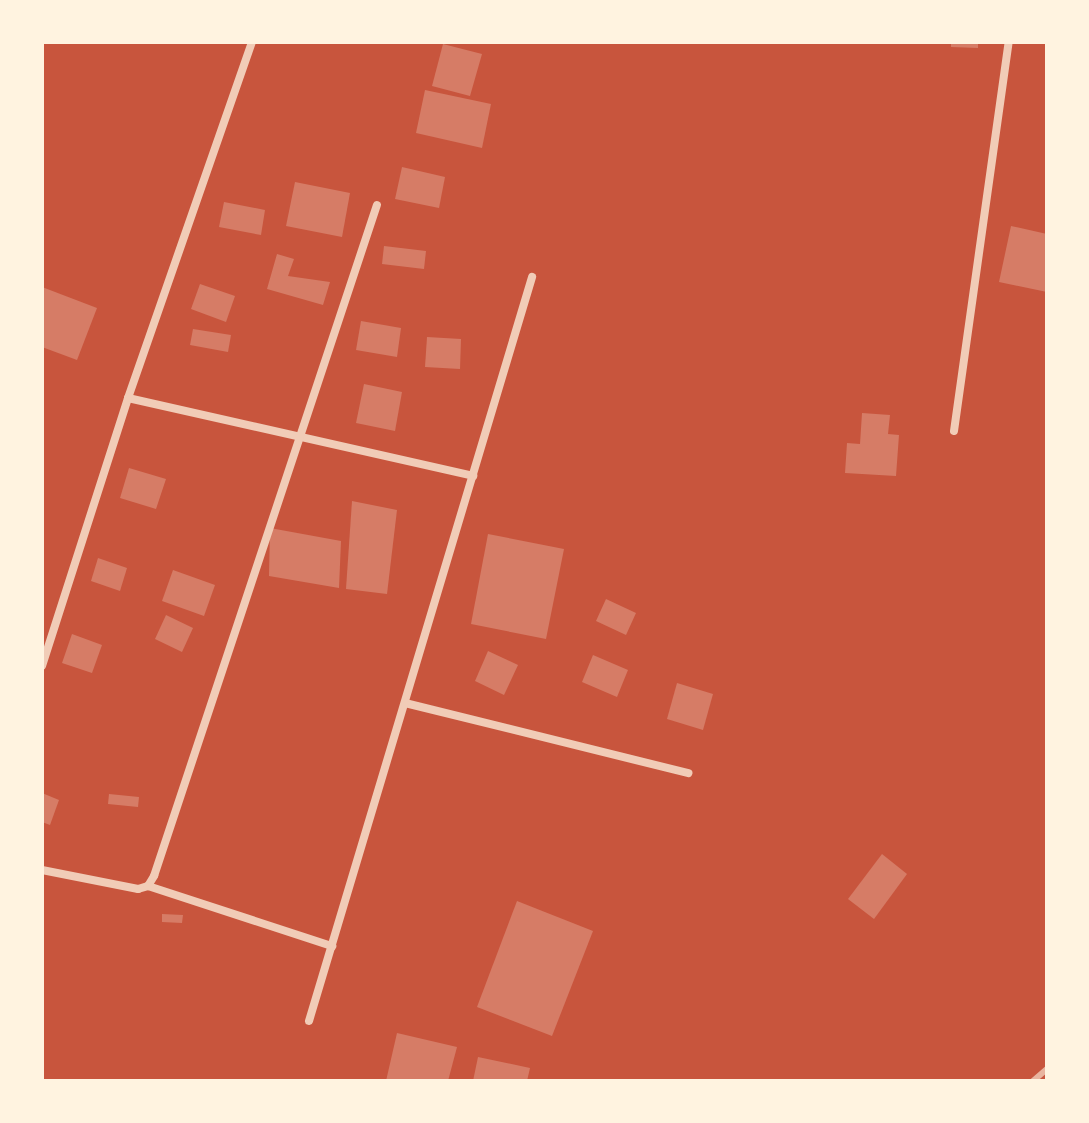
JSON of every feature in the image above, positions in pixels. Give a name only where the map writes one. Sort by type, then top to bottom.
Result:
[{"type":"street","points":[[42,666],[128,398],[252,42]]},
{"type":"street","points":[[954,431],[1009,42]]},
{"type":"street","points":[[148,886],[377,205]]},
{"type":"street","points":[[309,1021],[532,277]]},
{"type":"street","points":[[128,398],[473,476]]},
{"type":"street","points":[[405,703],[688,773]]},
{"type":"street","points":[[42,870],[138,889],[148,886],[332,946]]},
{"type":"building","points":[[951,42],[978,42],[978,48],[951,47]]},
{"type":"building","points":[[443,44],[482,54],[470,96],[432,86]]},
{"type":"building","points":[[425,90],[491,104],[482,148],[416,133]]},
{"type":"building","points":[[402,167],[445,177],[439,208],[395,199]]},
{"type":"building","points":[[295,182],[350,193],[342,237],[286,226]]},
{"type":"building","points":[[224,202],[265,210],[261,235],[219,227]]},
{"type":"building","points":[[1011,226],[1047,234],[1047,292],[999,282]]},
{"type":"building","points":[[384,246],[426,251],[424,269],[382,264]]},
{"type":"building","points":[[277,254],[294,259],[288,276],[330,282],[323,305],[267,289]]},
{"type":"building","points":[[200,284],[235,296],[226,322],[191,309]]},
{"type":"building","points":[[42,287],[97,308],[77,360],[42,347]]},
{"type":"building","points":[[361,321],[401,328],[397,357],[356,350]]},
{"type":"building","points":[[193,329],[231,335],[228,352],[190,345]]},
{"type":"building","points":[[427,337],[461,339],[460,369],[425,367]]},
{"type":"building","points":[[364,384],[402,392],[395,431],[356,423]]},
{"type":"building","points":[[862,413],[890,415],[888,434],[899,435],[896,476],[845,473],[847,443],[860,444]]},
{"type":"building","points":[[129,468],[166,479],[156,509],[120,498]]},
{"type":"building","points":[[352,501],[397,510],[387,594],[346,589]]},
{"type":"building","points":[[270,528],[341,541],[339,588],[269,576]]},
{"type":"building","points":[[488,534],[564,549],[546,639],[471,624]]},
{"type":"building","points":[[98,558],[127,568],[120,591],[91,581]]},
{"type":"building","points":[[173,570],[215,585],[204,616],[162,601]]},
{"type":"building","points":[[606,599],[636,613],[626,635],[596,621]]},
{"type":"building","points":[[166,615],[193,628],[182,652],[155,639]]},
{"type":"building","points":[[72,634],[102,645],[92,673],[62,663]]},
{"type":"building","points":[[488,651],[518,665],[504,695],[475,681]]},
{"type":"building","points":[[593,655],[628,670],[617,697],[582,682]]},
{"type":"building","points":[[677,683],[713,694],[703,730],[667,719]]},
{"type":"building","points":[[42,793],[59,800],[50,825],[42,822]]},
{"type":"building","points":[[109,794],[139,797],[138,807],[108,804]]},
{"type":"building","points":[[882,854],[907,874],[874,919],[848,899]]},
{"type":"building","points":[[517,901],[593,931],[552,1036],[477,1007]]},
{"type":"building","points":[[162,914],[183,915],[182,923],[162,922]]},
{"type":"building","points":[[397,1033],[457,1047],[448,1081],[386,1081]]},
{"type":"building","points":[[478,1057],[530,1068],[527,1081],[473,1081]]},
{"type":"railway","points":[[1033,1081],[1047,1069]]}]
